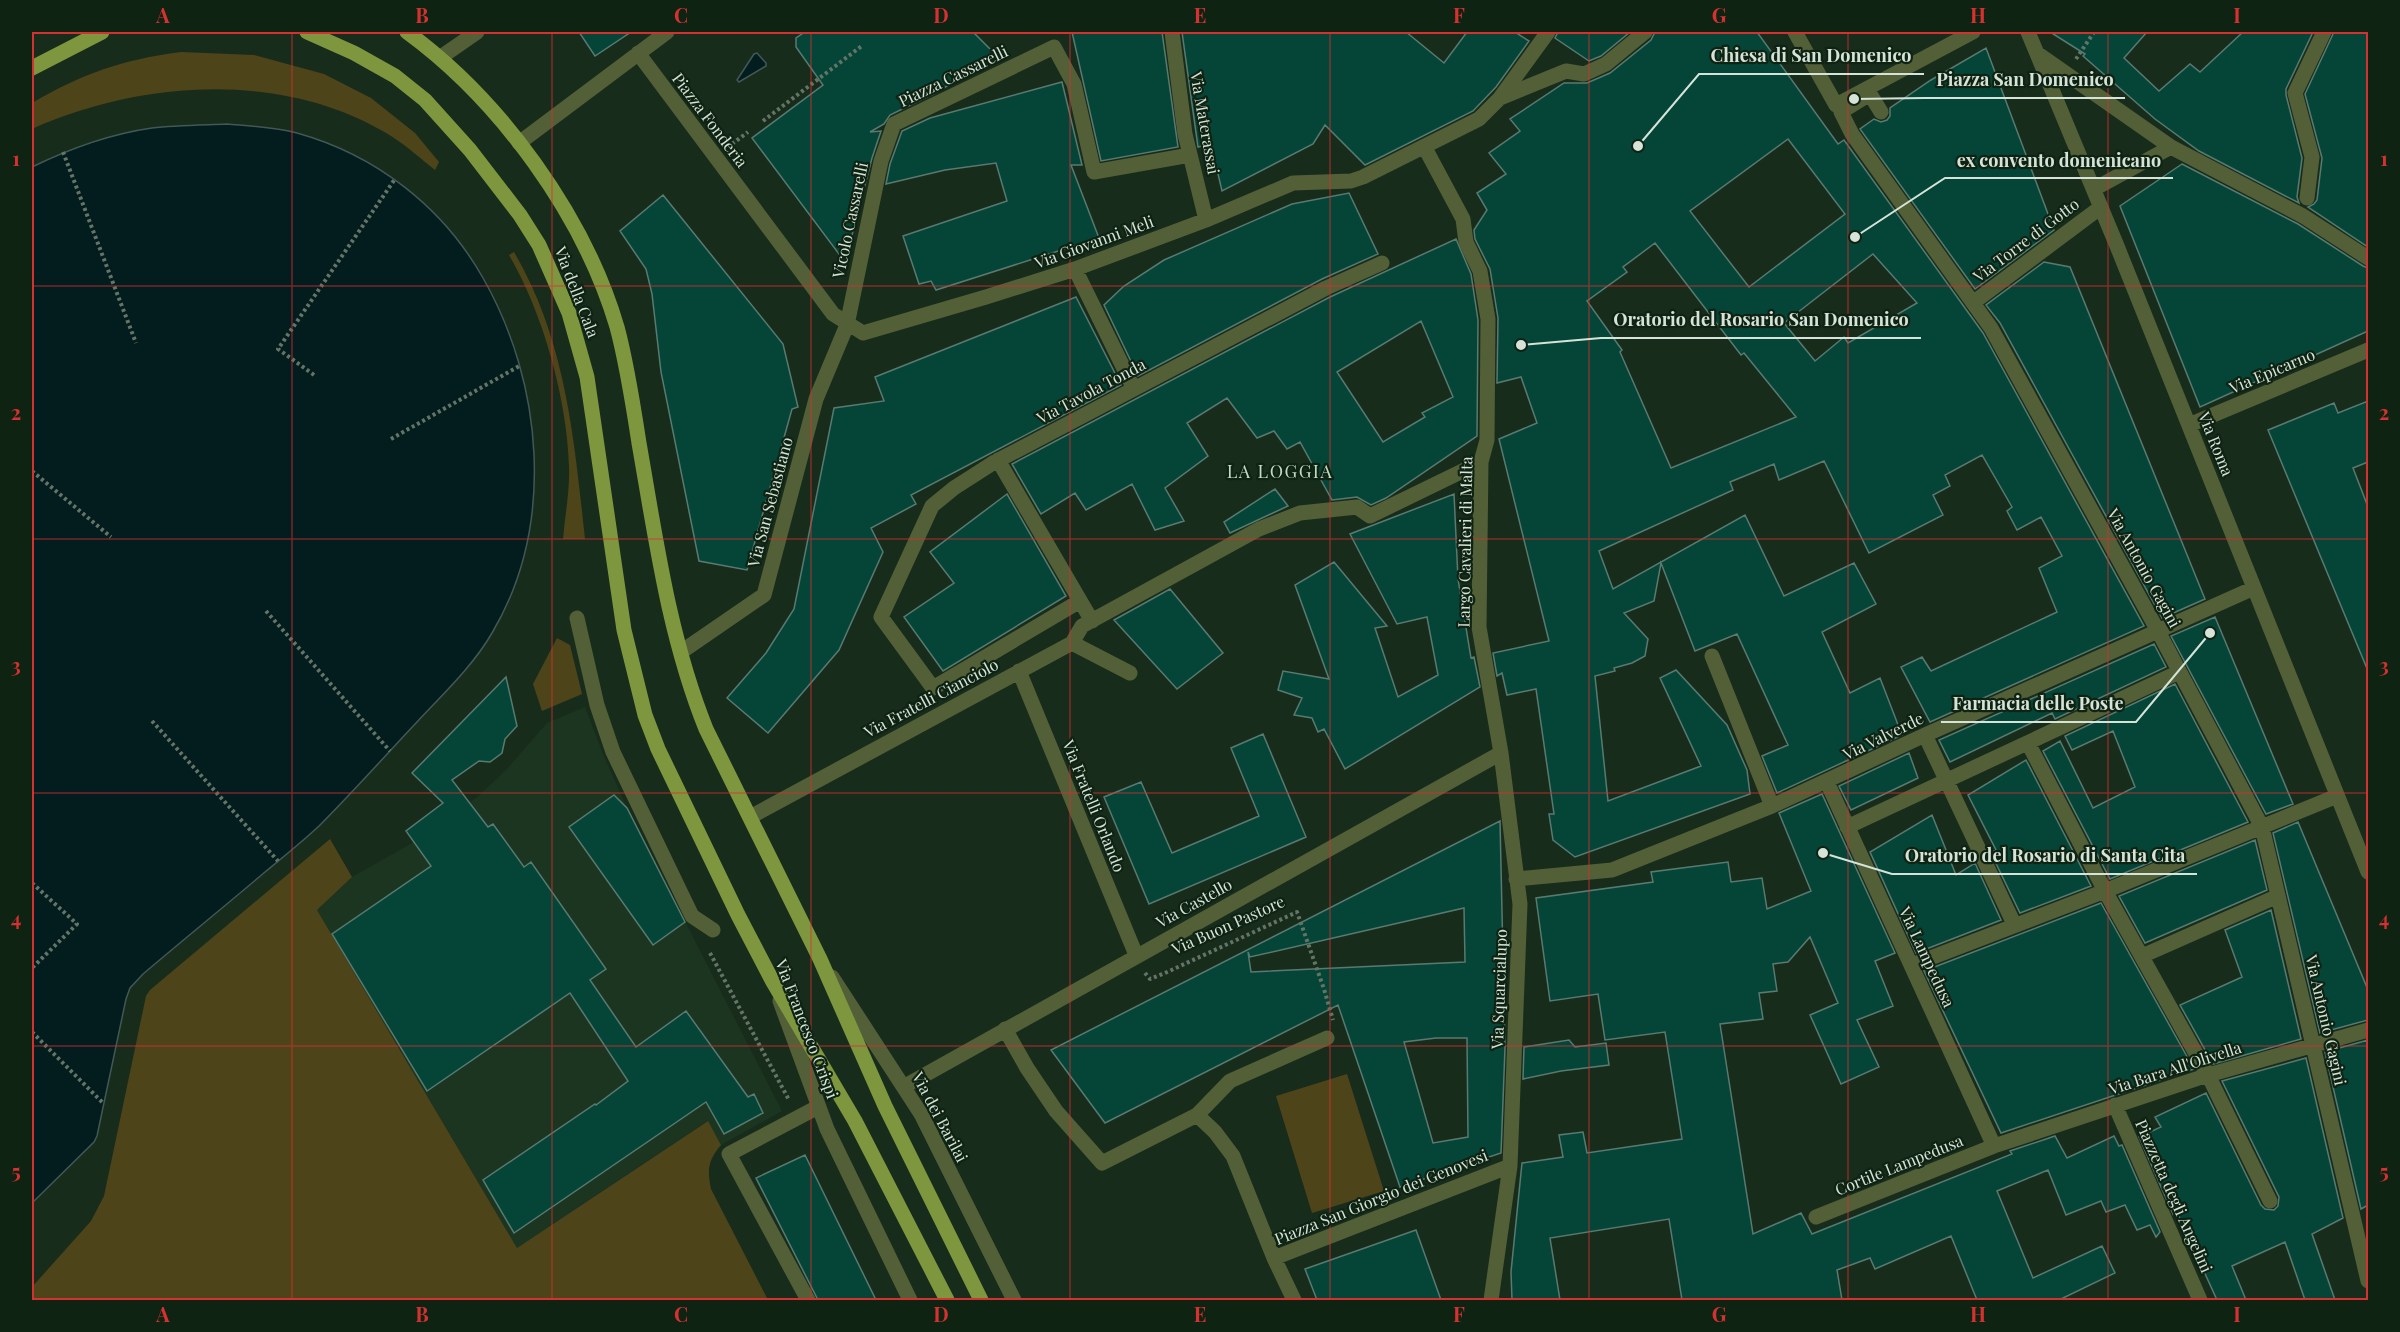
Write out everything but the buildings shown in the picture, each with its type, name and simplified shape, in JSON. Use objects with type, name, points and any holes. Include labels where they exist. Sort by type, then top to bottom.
[{"type":"main road","points":[[32,68],[91,35],[102,32]]},
{"type":"main road","name":"Via della Cala","points":[[307,32],[354,53],[394,76],[425,100],[470,150],[520,215],[539,245],[569,313],[587,378],[624,630],[633,670]]},
{"type":"main road","name":"Via della Cala","points":[[407,32],[441,57],[519,143],[559,198],[599,275],[617,327],[628,375],[666,594],[681,652]]},
{"type":"main road","points":[[681,652],[692,692],[706,729],[820,959],[885,1106],[981,1300]]},
{"type":"main road","name":"Via Francesco Crispi","points":[[633,670],[645,715],[679,795],[773,982]]},
{"type":"main road","points":[[773,982],[855,1120],[947,1300]]},
{"type":"street","points":[[420,32],[428,47]]},
{"type":"street","points":[[441,57],[477,32]]},
{"type":"street","points":[[519,143],[667,32]]},
{"type":"street","name":"Via Materassai","points":[[1172,32],[1185,134],[1206,220]]},
{"type":"street","points":[[1500,98],[1566,70],[1584,74],[1606,64],[1645,32]]},
{"type":"street","name":"Via Antonio Gagini","points":[[1795,32],[1852,134],[1991,328],[2158,631],[2262,827],[2313,1044],[2365,1242],[2368,1281]]},
{"type":"street","points":[[1839,109],[1973,32]]},
{"type":"street","name":"Via Roma","points":[[2028,32],[2094,189],[2368,872]]},
{"type":"street","points":[[2307,198],[2312,158],[2295,93],[2324,32]]},
{"type":"street","points":[[1425,147],[1479,119],[1500,98],[1541,34]]},
{"type":"street","name":"Piazza Cassarelli","points":[[894,124],[1054,47],[1074,84],[1094,172],[1190,155]]},
{"type":"street","name":"Piazza Fonderia","points":[[638,53],[832,314],[847,325]]},
{"type":"street","points":[[2037,54],[2171,147],[2303,216],[2368,258]]},
{"type":"street","points":[[1839,109],[1870,94],[1881,112]]},
{"type":"street","name":"Vicolo Cassarelli","points":[[847,325],[880,161],[894,124]]},
{"type":"street","name":"Via Giovanni Meli","points":[[847,325],[863,333],[986,297],[1075,269],[1206,220],[1293,183],[1351,181],[1425,147]]},
{"type":"street","name":"Largo Cavalieri di Malta","points":[[1425,147],[1463,219],[1466,242],[1480,272],[1488,319],[1487,440],[1481,462],[1479,627],[1487,680]]},
{"type":"street","points":[[2094,189],[2171,147]]},
{"type":"street","name":"Via Torre di Gotto","points":[[1974,302],[2101,207]]},
{"type":"street","name":"Via Tavola Tonda","points":[[1080,601],[933,688],[881,617],[932,506],[954,488],[998,460],[1326,288],[1382,263]]},
{"type":"street","points":[[1075,269],[1134,389]]},
{"type":"street","name":"Via San Sebastiano","points":[[681,652],[764,595],[816,399],[847,325]]},
{"type":"street","name":"Via Epicarno","points":[[2189,425],[2368,350]]},
{"type":"street","points":[[998,460],[1092,621]]},
{"type":"street","points":[[1130,673],[1072,643],[1082,626],[1259,530],[1290,517],[1300,513],[1357,507],[1370,516],[1481,462]]},
{"type":"street","name":"Via Valverde","points":[[1516,879],[1612,870],[1772,807],[1925,735],[2254,588]]},
{"type":"street","points":[[577,618],[597,705],[616,761],[692,916],[713,930]]},
{"type":"street","name":"Via Fratelli Cianciolo","points":[[750,817],[1072,643]]},
{"type":"street","points":[[1712,656],[1772,807]]},
{"type":"street","name":"Via Fratelli Orlando","points":[[1019,671],[1136,955]]},
{"type":"street","points":[[1847,827],[2179,672]]},
{"type":"street","name":"Via Squarcialupo","points":[[1487,680],[1501,753],[1520,904],[1510,1166],[1491,1300]]},
{"type":"street","points":[[1925,735],[2014,924]]},
{"type":"street","points":[[2028,743],[2105,891],[2208,1075],[2270,1200]]},
{"type":"street","name":"Via Castello","points":[[904,1086],[1501,753]]},
{"type":"street","name":"Via Lampedusa","points":[[1827,782],[1994,1146]]},
{"type":"street","points":[[1912,965],[2105,891],[2337,796]]},
{"type":"street","points":[[2142,956],[2278,896]]},
{"type":"street","name":"Via dei Barilai","points":[[820,959],[921,1114],[1014,1300]]},
{"type":"street","name":"Via Francesco Crispi","points":[[773,982],[818,1107],[910,1300]]},
{"type":"street","points":[[1005,1029],[1027,1068],[1056,1111],[1102,1163],[1197,1115],[1230,1081],[1327,1038]]},
{"type":"street","name":"Via Bara All'Olivella","points":[[1994,1146],[2208,1075],[2368,1030]]},
{"type":"street","name":"Piazzetta degli Angelini","points":[[2115,1106],[2200,1300]]},
{"type":"street","points":[[808,1300],[729,1154],[818,1107]]},
{"type":"street","points":[[1197,1115],[1215,1131],[1233,1156],[1274,1258]]},
{"type":"street","name":"Cortile Lampedusa","points":[[1816,1218],[1994,1146]]},
{"type":"street","name":"Piazza San Giorgio dei Genovesi","points":[[1294,1300],[1274,1258],[1510,1166]]},
{"type":"path","points":[[2075,61],[2094,32]]},
{"type":"path","points":[[763,121],[863,45]]},
{"type":"path","points":[[63,152],[136,343]]},
{"type":"path","points":[[314,375],[278,349],[395,179]]},
{"type":"path","points":[[391,440],[521,365]]},
{"type":"path","points":[[32,471],[111,537]]},
{"type":"path","points":[[266,610],[390,751]]},
{"type":"path","points":[[152,721],[278,861]]},
{"type":"path","points":[[32,883],[76,924],[32,968]]},
{"type":"path","name":"Via Buon Pastore","points":[[1136,955],[1147,978],[1150,979],[1297,912],[1333,1016],[1333,1023],[1327,1038]]},
{"type":"path","points":[[710,953],[788,1096]]},
{"type":"path","points":[[32,1032],[104,1104]]},
{"type":"shaded area","points":[[181,52],[254,55],[324,74],[371,98],[415,133],[439,162],[435,170],[391,136],[350,115],[306,100],[260,92],[213,89],[166,92],[120,100],[32,129],[32,103],[51,93],[104,69],[140,59]]},
{"type":"shaded area","points":[[514,252],[532,286],[545,320],[565,391],[577,464],[585,539],[563,539],[569,475],[564,413],[542,330],[509,255]]},
{"type":"shaded area","points":[[557,638],[570,645],[582,694],[542,711],[533,684]]},
{"type":"shaded area","points":[[585,707],[627,808],[782,1111],[721,1145],[707,1121],[517,1248],[317,910],[352,877],[414,842],[476,798],[505,771],[547,723]]},
{"type":"shaded area","points":[[330,839],[352,877],[317,910],[517,1248],[708,1121],[721,1145],[713,1156],[710,1166],[711,1189],[768,1300],[32,1300],[32,1287],[91,1221],[104,1196],[146,996],[150,990]]},
{"type":"shaded area","points":[[1347,1074],[1384,1191],[1312,1213],[1276,1096]]},
{"type":"water","points":[[757,53],[766,66],[739,82],[737,80],[754,54]]},
{"type":"water","points":[[227,124],[297,133],[354,155],[405,187],[448,228],[467,252],[503,319],[519,363],[529,408],[534,454],[533,501],[526,547],[512,591],[492,633],[457,680],[319,826],[143,974],[130,988],[97,1136],[94,1142],[32,1203],[32,167],[60,154],[121,134],[170,126]]},
{"type":"place","name":"Piazza San Domenico","points":[[1854,99]]},
{"type":"place","name":"Chiesa di San Domenico","points":[[1638,146]]},
{"type":"place","name":"ex convento domenicano","points":[[1855,237]]},
{"type":"place","name":"Oratorio del Rosario San Domenico","points":[[1521,345]]},
{"type":"place","name":"Farmacia delle Poste","points":[[2210,633]]},
{"type":"place","name":"Oratorio del Rosario di Santa Cita","points":[[1823,853]]},
{"type":"district","name":"LA LOGGIA","points":[[1280,472]]}]
